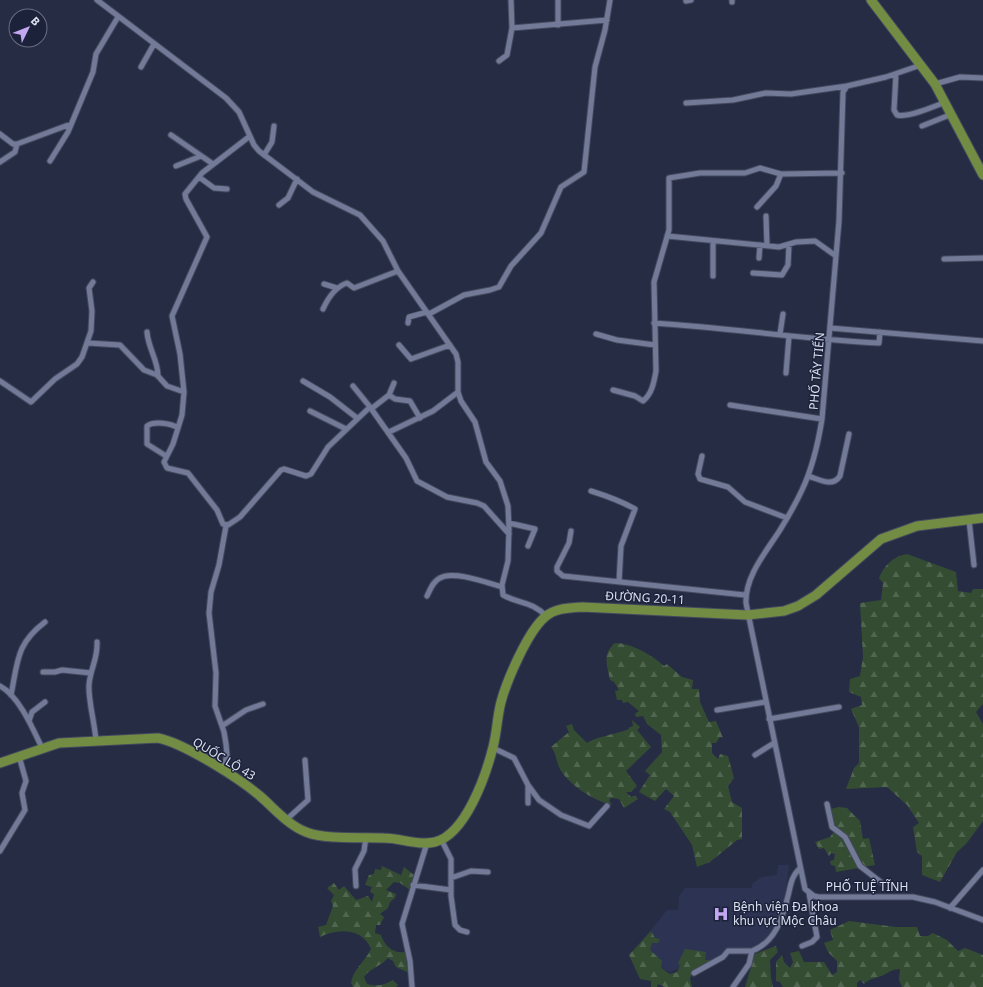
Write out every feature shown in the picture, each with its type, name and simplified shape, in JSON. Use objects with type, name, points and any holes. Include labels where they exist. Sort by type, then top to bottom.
[{"type":"highway","points":[[871,0],[935,84],[946,102],[983,174]]},
{"type":"highway","name":"ĐƯỜNG 20-11","points":[[427,843],[441,839],[460,824],[468,810],[493,748],[500,704],[504,692],[522,651],[532,633],[546,616],[563,608],[582,607],[747,615],[790,610],[808,601],[874,543],[888,536],[916,526],[983,518]]},
{"type":"highway","name":"QUỐC LỘ 43","points":[[0,763],[59,743],[150,737],[165,739],[223,770],[260,796],[298,829],[312,834],[386,838],[427,843]]},
{"type":"street","points":[[97,0],[226,98],[239,112],[256,148],[264,155],[319,196],[360,215],[383,241],[398,271],[450,345],[458,362],[458,392],[461,401],[470,412],[478,428],[486,462],[502,485],[508,506],[509,523],[508,561],[502,587],[503,595],[527,603],[540,610],[546,616]]},
{"type":"street","points":[[499,61],[506,55],[512,28],[511,0]]},
{"type":"street","points":[[558,0],[558,25]]},
{"type":"street","points":[[408,323],[409,317],[428,313],[464,295],[499,287],[508,270],[541,233],[563,185],[584,172],[595,67],[607,20],[610,0]]},
{"type":"street","points":[[50,161],[71,124],[93,72],[96,54],[118,17]]},
{"type":"street","points":[[512,28],[607,20]]},
{"type":"street","points":[[140,67],[154,44]]},
{"type":"street","points":[[686,103],[733,100],[766,93],[791,94],[847,86],[896,74],[921,65]]},
{"type":"street","points":[[896,74],[894,110],[897,114],[902,116],[946,102]]},
{"type":"street","points":[[935,84],[960,77],[983,78]]},
{"type":"street","points":[[830,328],[842,173],[842,96],[847,86]]},
{"type":"street","points":[[922,126],[952,114]]},
{"type":"street","points":[[0,134],[13,144],[17,144],[71,124]]},
{"type":"street","points":[[264,155],[272,142],[274,126]]},
{"type":"street","points":[[171,135],[213,164]]},
{"type":"street","points":[[226,526],[222,522],[217,510],[188,473],[167,468],[164,462],[166,456],[172,448],[182,415],[184,392],[180,354],[172,316],[186,282],[207,239],[205,231],[185,196],[187,190],[199,176],[213,164],[250,136]]},
{"type":"street","points":[[0,162],[15,152],[17,144]]},
{"type":"street","points":[[176,166],[201,156]]},
{"type":"street","points":[[613,390],[635,396],[644,401],[648,396],[654,382],[656,371],[654,282],[667,236],[669,178],[700,173],[746,173],[760,168],[781,174],[842,173]]},
{"type":"street","points":[[757,207],[776,186],[781,174]]},
{"type":"street","points":[[199,176],[214,188],[227,189]]},
{"type":"street","points":[[279,205],[288,198],[296,180]]},
{"type":"street","points":[[766,216],[767,246]]},
{"type":"street","points":[[667,236],[779,248],[796,242],[815,241],[836,256]]},
{"type":"street","points":[[713,241],[713,276]]},
{"type":"street","points":[[759,258],[760,245]]},
{"type":"street","points":[[753,272],[782,275],[788,265],[789,245]]},
{"type":"street","points":[[944,259],[983,258]]},
{"type":"street","points":[[324,309],[337,288],[345,283],[354,288],[398,271]]},
{"type":"street","points":[[0,381],[33,402],[55,379],[77,364],[88,343],[92,317],[89,288],[93,282]]},
{"type":"street","points":[[324,284],[337,288]]},
{"type":"street","points":[[780,334],[783,314]]},
{"type":"street","points":[[654,323],[722,328],[829,340],[879,343],[880,332]]},
{"type":"street","name":"PHỐ TÂY TIẾN","points":[[747,615],[745,595],[749,581],[787,518],[808,476],[816,456],[822,419],[830,328],[983,341]]},
{"type":"street","points":[[147,332],[149,346],[158,364],[158,376]]},
{"type":"street","points":[[596,334],[628,342],[655,346]]},
{"type":"street","points":[[786,373],[789,336]]},
{"type":"street","points":[[88,343],[120,346],[144,370],[158,376],[167,386],[184,392]]},
{"type":"street","points":[[399,345],[411,359],[450,345]]},
{"type":"street","points":[[303,381],[330,396],[357,418]]},
{"type":"street","points":[[226,526],[232,524],[240,517],[281,470],[284,469],[306,476],[311,474],[324,451],[357,418],[389,395],[394,383]]},
{"type":"street","points":[[353,386],[389,432],[406,458],[417,481],[447,497],[477,503],[484,506],[509,534]]},
{"type":"street","points":[[389,432],[420,418],[458,392]]},
{"type":"street","points":[[389,395],[394,399],[410,401],[420,418]]},
{"type":"street","points":[[730,405],[822,419]]},
{"type":"street","points":[[310,411],[346,429]]},
{"type":"street","points":[[166,456],[147,444],[147,426],[150,424],[166,424],[178,428]]},
{"type":"street","points":[[808,476],[831,483],[837,480],[840,476],[849,434]]},
{"type":"street","points":[[702,456],[698,474],[700,479],[728,487],[745,502],[787,518]]},
{"type":"street","points":[[591,491],[615,498],[623,504],[635,509],[621,546],[619,582]]},
{"type":"street","points":[[970,520],[974,565]]},
{"type":"street","points":[[509,523],[535,529],[528,546]]},
{"type":"street","points":[[223,770],[226,750],[222,726],[215,706],[216,673],[209,613],[211,592],[219,565],[226,526]]},
{"type":"street","points":[[571,531],[569,543],[560,558],[557,567],[557,571],[560,574],[619,582],[745,595]]},
{"type":"street","points":[[427,596],[438,579],[446,576],[470,578],[502,587]]},
{"type":"street","points":[[747,615],[774,743],[755,755]]},
{"type":"street","points":[[11,695],[19,652],[27,637],[45,622]]},
{"type":"street","points":[[96,741],[92,706],[88,694],[91,673],[97,658],[97,642]]},
{"type":"street","points":[[43,672],[55,672],[62,670],[91,673]]},
{"type":"street","points":[[0,686],[11,695],[29,721],[42,748]]},
{"type":"street","points":[[29,721],[32,712],[45,702]]},
{"type":"street","points":[[717,710],[765,702]]},
{"type":"street","points":[[222,726],[246,710],[263,704]]},
{"type":"street","points":[[768,719],[839,707]]},
{"type":"street","name":"PHỐ TUỆ TĨNH","points":[[774,743],[803,885],[809,893],[818,897],[913,897],[927,900],[983,920]]},
{"type":"street","points":[[493,748],[514,758],[528,785],[539,800],[559,814],[589,826],[607,806]]},
{"type":"street","points":[[0,851],[24,810],[22,793],[26,781],[19,756]]},
{"type":"street","points":[[286,820],[308,800],[305,760]]},
{"type":"street","points":[[528,785],[528,803]]},
{"type":"street","points":[[827,804],[832,827],[845,837],[860,866],[882,883]]},
{"type":"street","points":[[356,886],[355,869],[364,851],[366,837]]},
{"type":"street","points":[[441,839],[450,856],[451,890],[455,925],[460,930],[467,932]]},
{"type":"street","points":[[412,987],[412,977],[402,924],[427,843]]},
{"type":"street","points":[[694,973],[724,957],[728,951],[752,951],[772,938],[787,900],[792,876],[800,868]]},
{"type":"street","points":[[451,878],[474,870],[488,872]]},
{"type":"street","points":[[950,908],[983,870]]},
{"type":"street","points":[[414,886],[451,890]]},
{"type":"street","points":[[802,946],[812,942],[817,937],[809,893]]},
{"type":"street","points":[[733,987],[749,964],[752,951]]},
{"type":"shaded area","name":"Bệnh viện Đa khoa khu vực Mộc Châu","points":[[778,865],[789,865],[785,898],[773,932],[759,946],[746,949],[727,948],[714,960],[690,963],[671,972],[644,964],[638,946],[667,910],[678,910],[679,896],[685,888],[751,888],[753,883],[762,877],[777,875]]},
{"type":"green space","points":[[907,554],[956,572],[958,591],[971,593],[973,589],[983,589],[983,704],[976,712],[983,724],[983,821],[966,844],[957,852],[940,882],[922,875],[922,856],[917,852],[913,827],[919,823],[907,805],[887,787],[846,789],[854,768],[859,763],[859,727],[851,709],[862,705],[861,697],[849,692],[850,679],[860,676],[863,657],[860,603],[881,600],[883,583],[879,578],[881,574],[889,563],[897,557]]},
{"type":"green space","points":[[615,643],[628,645],[641,650],[664,666],[667,664],[682,677],[693,680],[692,689],[699,689],[700,702],[709,722],[716,721],[723,738],[720,737],[716,743],[712,743],[712,753],[718,759],[720,754],[728,756],[734,778],[728,786],[732,802],[742,808],[742,839],[737,840],[710,862],[697,867],[692,845],[670,812],[664,809],[674,796],[666,789],[655,801],[639,792],[650,775],[645,771],[662,752],[661,735],[647,724],[643,716],[636,717],[635,714],[639,711],[628,702],[623,703],[622,700],[617,700],[615,691],[619,690],[614,682],[610,680],[606,660],[608,651]]},
{"type":"green space","points":[[632,720],[640,727],[637,730],[651,747],[626,771],[637,786],[631,792],[626,792],[631,797],[636,796],[638,799],[624,808],[619,799],[611,798],[609,800],[612,805],[605,803],[589,796],[568,780],[559,767],[554,751],[551,747],[569,732],[566,726],[572,724],[574,730],[587,743],[595,739],[629,729],[628,728],[633,726]]},
{"type":"green space","points":[[839,807],[847,808],[860,821],[863,839],[869,838],[875,865],[836,872],[835,866],[831,865],[830,861],[834,860],[835,854],[831,853],[829,856],[824,848],[819,849],[815,842],[830,837],[835,830],[831,809]]},
{"type":"green space","points":[[382,866],[401,875],[404,867],[414,875],[410,890],[400,883],[394,882],[386,890],[396,894],[395,898],[390,902],[388,908],[380,914],[384,917],[380,925],[376,925],[375,933],[381,935],[384,942],[396,952],[404,952],[408,958],[406,963],[409,968],[407,972],[396,967],[393,961],[388,958],[364,977],[367,984],[374,985],[384,984],[393,980],[398,985],[396,987],[353,987],[351,983],[352,978],[371,949],[362,937],[349,932],[335,932],[320,937],[318,927],[326,925],[333,906],[331,901],[334,895],[327,888],[334,883],[339,890],[344,886],[356,900],[368,896],[372,902],[374,894],[370,892],[372,887],[365,885],[369,875],[374,874],[375,869],[381,870]]},
{"type":"green space","points":[[849,921],[896,927],[917,927],[920,936],[928,936],[933,933],[947,940],[958,951],[965,948],[983,955],[983,987],[902,987],[899,980],[900,969],[891,971],[864,984],[860,980],[857,983],[857,987],[783,987],[780,982],[776,981],[776,962],[782,955],[784,962],[790,968],[793,962],[790,953],[799,951],[804,962],[824,962],[832,975],[837,972],[837,961],[828,952],[824,943],[833,940],[830,930]]},
{"type":"green space","points":[[651,931],[655,938],[660,939],[658,943],[652,943],[650,950],[662,961],[661,968],[670,974],[677,972],[680,966],[678,963],[685,949],[706,952],[705,960],[714,960],[692,972],[690,979],[692,987],[665,987],[658,984],[657,987],[651,987],[651,981],[640,979],[629,955]]},
{"type":"green space","points":[[776,946],[778,952],[770,960],[773,987],[745,987],[755,954]]},
{"type":"place","name":"Bệnh viện Đa khoa khu vực Mộc Châu","points":[[721,914]]}]
